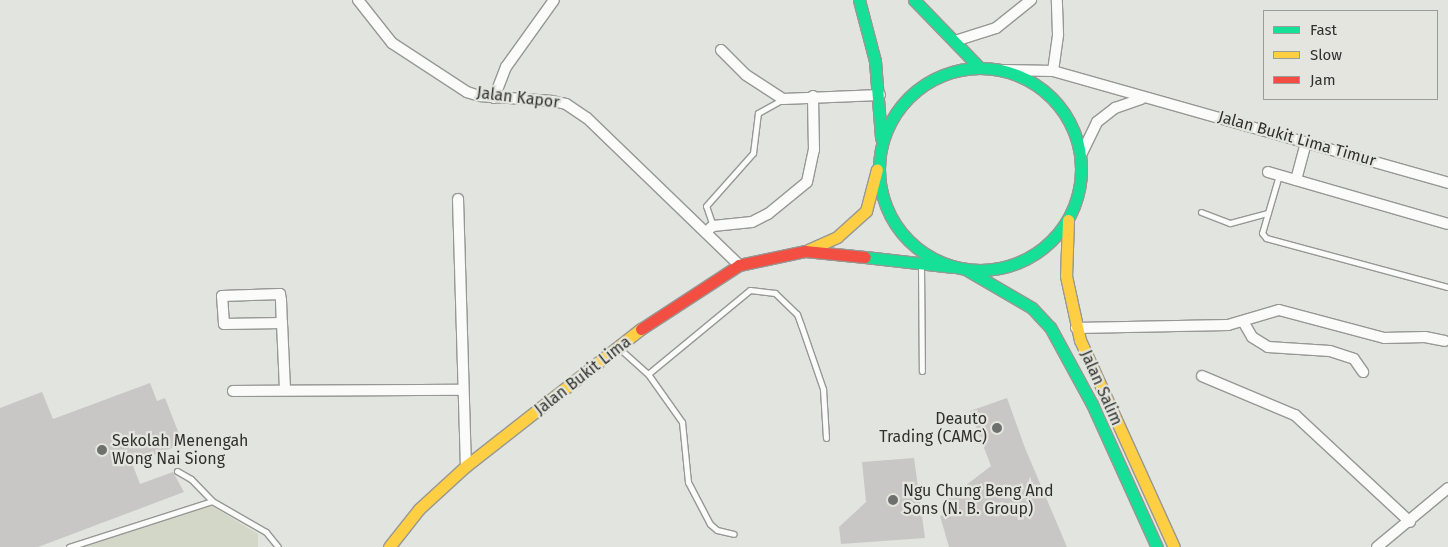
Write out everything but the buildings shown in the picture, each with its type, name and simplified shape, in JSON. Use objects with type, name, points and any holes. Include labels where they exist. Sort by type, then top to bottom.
[{"type":"main road","points":[[805,251],[853,225],[866,211],[877,169],[881,142],[880,94],[859,0]]},
{"type":"main road","points":[[914,0],[956,41],[978,67]]},
{"type":"main road","points":[[805,251],[920,266],[996,269],[1025,260],[1050,242],[1069,218],[1082,177],[1081,155],[1063,110],[1047,92],[1004,70],[978,67],[946,72],[917,88],[894,113],[881,142]]},
{"type":"main road","points":[[877,169],[881,195],[891,220],[907,240],[928,257],[953,267]]},
{"type":"main road","name":"Jalan Salim","points":[[1069,218],[1066,276],[1076,328],[1092,372],[1174,547]]},
{"type":"main road","name":"Jalan Bukit Lima","points":[[390,547],[420,508],[466,466],[620,349],[658,316],[739,265],[805,251]]},
{"type":"main road","name":"Jalan Salim","points":[[966,269],[1032,308],[1050,327],[1092,404],[1157,547]]},
{"type":"street","name":"Jalan Kapor","points":[[358,0],[392,43],[467,92],[494,98],[566,104],[587,118],[710,229],[739,265]]},
{"type":"street","points":[[494,98],[506,67],[554,0]]},
{"type":"street","points":[[956,41],[996,28],[1031,0]]},
{"type":"street","points":[[1053,70],[1058,34],[1056,0]]},
{"type":"street","points":[[720,50],[746,75],[783,99],[880,94]]},
{"type":"street","name":"Jalan Bukit Lima Timur","points":[[1004,70],[1053,70],[1144,99],[1306,142],[1448,183]]},
{"type":"street","points":[[710,229],[752,222],[783,205],[807,182],[814,150],[813,96]]},
{"type":"street","points":[[1081,155],[1097,122],[1129,101],[1144,99]]},
{"type":"street","points":[[1296,180],[1306,142]]},
{"type":"street","points":[[1268,172],[1448,224]]},
{"type":"street","points":[[458,199],[461,390],[466,466]]},
{"type":"street","points":[[282,323],[224,324],[222,296],[275,292],[280,294],[282,323],[285,390]]},
{"type":"street","points":[[1076,328],[1244,322],[1279,310],[1384,338],[1424,337],[1446,341]]},
{"type":"street","points":[[1244,322],[1252,337],[1268,347],[1338,353],[1354,359],[1363,372]]},
{"type":"street","points":[[1202,376],[1295,415],[1410,522]]},
{"type":"street","points":[[233,391],[461,390]]},
{"type":"street","points":[[1376,547],[1410,522],[1448,488]]},
{"type":"lane","points":[[710,229],[706,206],[753,153],[758,113],[783,99]]},
{"type":"lane","points":[[1279,175],[1262,233],[1269,240],[1448,287]]},
{"type":"lane","points":[[1201,212],[1230,223],[1268,213]]},
{"type":"lane","points":[[920,266],[922,371]]},
{"type":"lane","points":[[648,374],[750,290],[775,293],[797,314],[801,325],[823,389],[826,438]]},
{"type":"lane","points":[[620,349],[648,374],[682,422],[688,482],[710,524],[717,530],[734,534]]},
{"type":"lane","points":[[177,471],[191,479],[212,500],[266,532],[278,547]]},
{"type":"lane","points":[[69,547],[212,500]]},
{"type":"green space","points":[[210,505],[258,534],[258,547],[80,547]]},
{"type":"traffic: fast","points":[[859,0],[875,61],[881,138]]},
{"type":"traffic: fast","points":[[914,0],[979,67]]},
{"type":"traffic: fast","points":[[970,68],[990,68],[1019,75],[1052,97],[1074,130],[1081,159],[1081,169],[1081,179],[1074,208],[1052,241],[1019,263],[990,270],[970,270],[941,263],[908,241],[886,208],[879,179],[879,159],[886,130],[908,97],[941,75],[970,68]]},
{"type":"traffic: fast","points":[[865,257],[953,267]]},
{"type":"traffic: fast","points":[[967,270],[1032,308],[1050,327],[1092,404],[1157,547]]},
{"type":"traffic: slow","points":[[808,250],[837,237],[866,211],[877,169]]},
{"type":"traffic: slow","points":[[1068,220],[1066,276],[1080,340],[1174,547]]},
{"type":"traffic: slow","points":[[389,547],[419,509],[466,466],[641,329]]},
{"type":"traffic: jam","points":[[641,329],[739,265],[805,251],[865,257]]},
{"type":"place","name":"Deauto Trading (CAMC)","points":[[997,428]]},
{"type":"place","name":"Sekolah Menengah Wong Nai Siong","points":[[102,450]]},
{"type":"place","name":"Ngu Chung Beng And Sons (N. B. Group)","points":[[893,500]]}]
